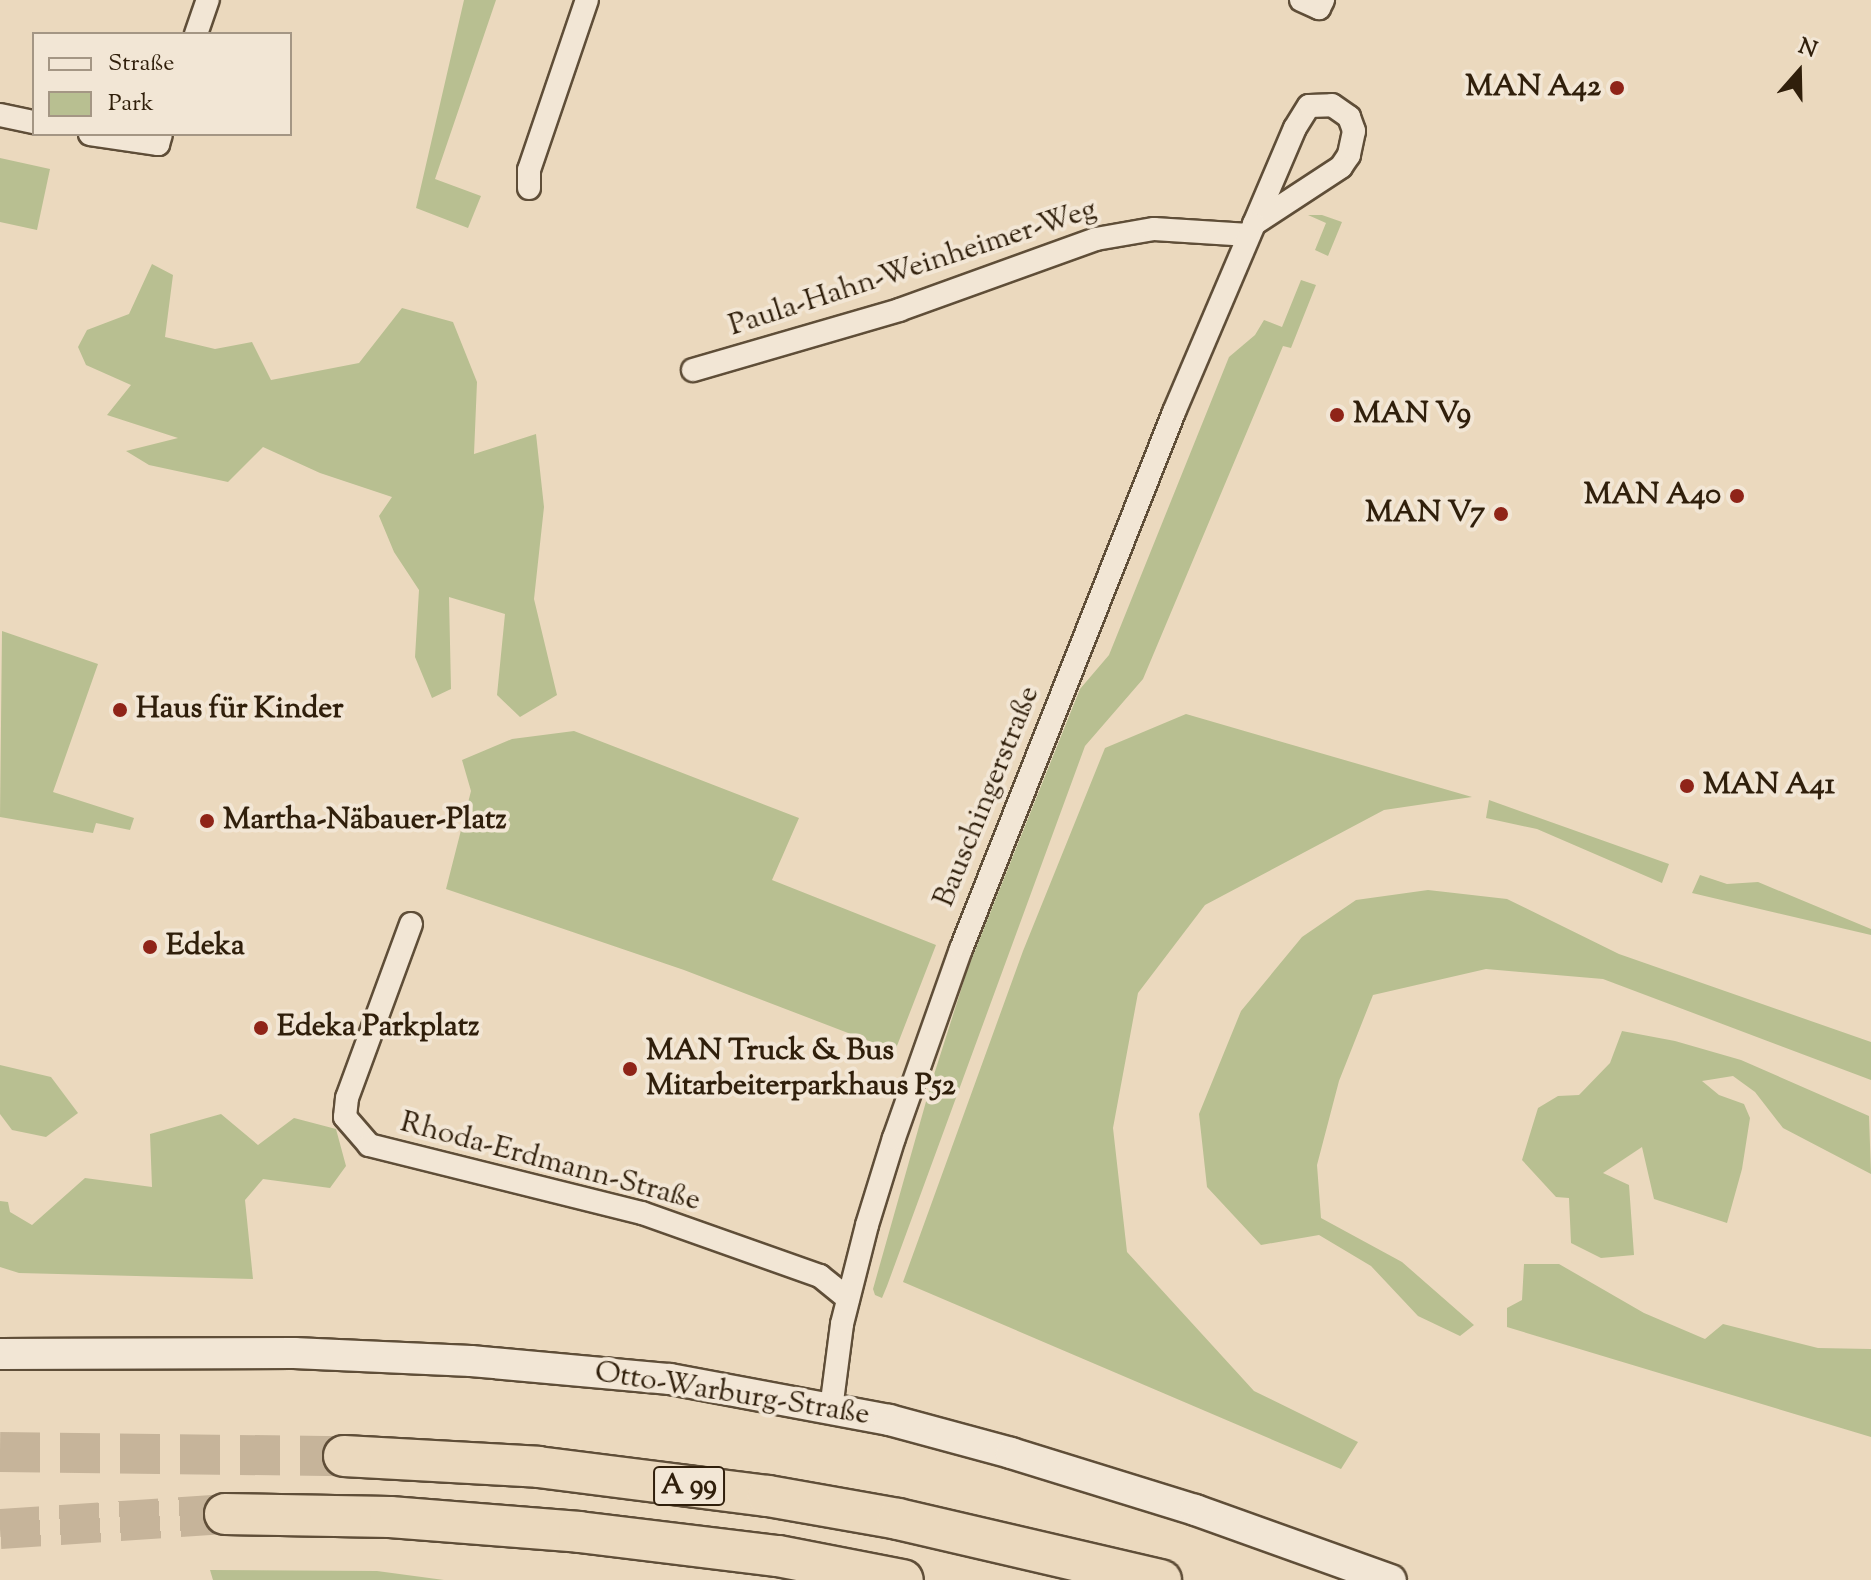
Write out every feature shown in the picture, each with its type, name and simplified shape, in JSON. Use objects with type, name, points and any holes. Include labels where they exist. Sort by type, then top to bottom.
[{"type":"highway","name":"A 99","points":[[344,1456],[538,1467],[768,1496],[927,1525],[1161,1580]]},
{"type":"highway","name":"A 99","points":[[225,1514],[390,1517],[579,1532],[778,1556],[903,1580]]},
{"type":"main road","name":"Otto-Warburg-Straße","points":[[0,1354],[294,1353],[471,1361],[670,1379],[831,1409],[1011,1453],[1195,1510],[1391,1580]]},
{"type":"street","points":[[197,32],[208,0]]},
{"type":"street","points":[[529,188],[529,170],[587,0]]},
{"type":"street","name":"Bauschingerstraße","points":[[831,1409],[848,1299],[894,1138],[961,949],[1174,412],[1251,230],[1295,128],[1309,106],[1332,105],[1349,117],[1354,131],[1349,155],[1341,167],[1251,230]]},
{"type":"street","points":[[0,115],[32,122]]},
{"type":"street","points":[[104,136],[158,144],[160,136]]},
{"type":"street","name":"Paula-Hahn-Weinheimer-Weg","points":[[693,370],[899,310],[1096,239],[1154,229],[1251,230]]},
{"type":"street","name":"Rhoda-Erdmann-Straße","points":[[411,924],[347,1098],[345,1117],[369,1145],[642,1213],[820,1276],[848,1299]]},
{"type":"green space","points":[[464,0],[496,0],[435,179],[481,196],[468,228],[416,208]]},
{"type":"green space","points":[[0,158],[50,169],[37,230],[0,222]]},
{"type":"green space","points":[[1308,215],[1322,215],[1342,222],[1328,256],[1315,250],[1326,223]]},
{"type":"green space","points":[[152,264],[173,275],[165,337],[215,349],[252,342],[271,380],[359,363],[402,308],[453,322],[477,382],[474,454],[536,434],[544,507],[534,599],[557,695],[520,717],[497,695],[505,614],[449,597],[451,689],[432,698],[415,657],[419,590],[394,552],[379,516],[392,497],[320,473],[263,447],[228,482],[149,465],[126,451],[178,438],[107,415],[131,385],[86,365],[78,347],[87,330],[129,314]]},
{"type":"green space","points":[[1301,280],[1316,285],[1291,348],[1283,346],[1143,679],[1085,746],[882,1298],[875,1295],[873,1289],[931,1084],[968,968],[1080,689],[1109,655],[1229,357],[1255,335],[1264,320],[1282,327]]},
{"type":"green space","points":[[2,631],[98,664],[53,792],[134,818],[130,830],[96,823],[93,833],[0,817]]},
{"type":"green space","points":[[1186,714],[1472,797],[1384,810],[1205,905],[1138,993],[1113,1128],[1127,1252],[1254,1391],[1358,1442],[1341,1469],[903,1282],[1023,951],[1105,748]]},
{"type":"green space","points":[[574,731],[799,818],[772,880],[936,945],[895,1051],[684,970],[446,889],[471,791],[462,760],[512,739]]},
{"type":"green space","points":[[1489,800],[1669,864],[1662,883],[1537,829],[1486,818]]},
{"type":"green space","points":[[1700,875],[1727,884],[1758,882],[1871,929],[1871,935],[1692,893]]},
{"type":"green space","points":[[1428,890],[1507,899],[1619,954],[1871,1042],[1871,1080],[1603,979],[1486,969],[1373,995],[1339,1081],[1317,1165],[1321,1218],[1402,1262],[1474,1325],[1460,1336],[1418,1316],[1371,1266],[1319,1235],[1261,1245],[1207,1187],[1199,1114],[1241,1011],[1302,937],[1356,900]]},
{"type":"green space","points":[[1622,1031],[1675,1041],[1741,1060],[1869,1116],[1871,1174],[1783,1128],[1755,1092],[1733,1076],[1702,1081],[1719,1095],[1744,1104],[1750,1118],[1742,1169],[1727,1223],[1654,1199],[1642,1147],[1603,1173],[1629,1185],[1634,1255],[1601,1258],[1571,1243],[1569,1198],[1556,1197],[1522,1160],[1538,1108],[1558,1096],[1579,1095],[1610,1063]]},
{"type":"green space","points":[[0,1065],[51,1077],[78,1113],[46,1137],[12,1130],[0,1114]]},
{"type":"green space","points":[[221,1114],[258,1145],[294,1118],[336,1129],[346,1166],[330,1188],[263,1179],[245,1200],[253,1279],[19,1273],[0,1267],[0,1201],[8,1202],[10,1212],[32,1225],[85,1178],[152,1187],[150,1134]]},
{"type":"green space","points":[[1524,1264],[1559,1264],[1644,1313],[1705,1339],[1723,1324],[1818,1348],[1871,1349],[1871,1437],[1507,1327],[1507,1308],[1522,1300]]},
{"type":"green space","points":[[210,1570],[377,1571],[444,1580],[213,1580]]},
{"type":"tunnel","points":[[0,1452],[344,1456]]},
{"type":"tunnel","points":[[0,1529],[225,1514]]},
{"type":"place","name":"MAN A42","points":[[1617,88]]},
{"type":"place","name":"MAN V9","points":[[1337,415]]},
{"type":"place","name":"MAN A40","points":[[1737,496]]},
{"type":"place","name":"MAN V7","points":[[1501,514]]},
{"type":"place","name":"Haus für Kinder","points":[[120,710]]},
{"type":"place","name":"MAN A41","points":[[1687,786]]},
{"type":"place","name":"Martha-Näbauer-Platz","points":[[207,821]]},
{"type":"place","name":"Edeka","points":[[150,947]]},
{"type":"place","name":"Edeka Parkplatz","points":[[261,1028]]},
{"type":"place","name":"MAN Truck & Bus Mitarbeiterparkhaus P52","points":[[630,1069]]}]
